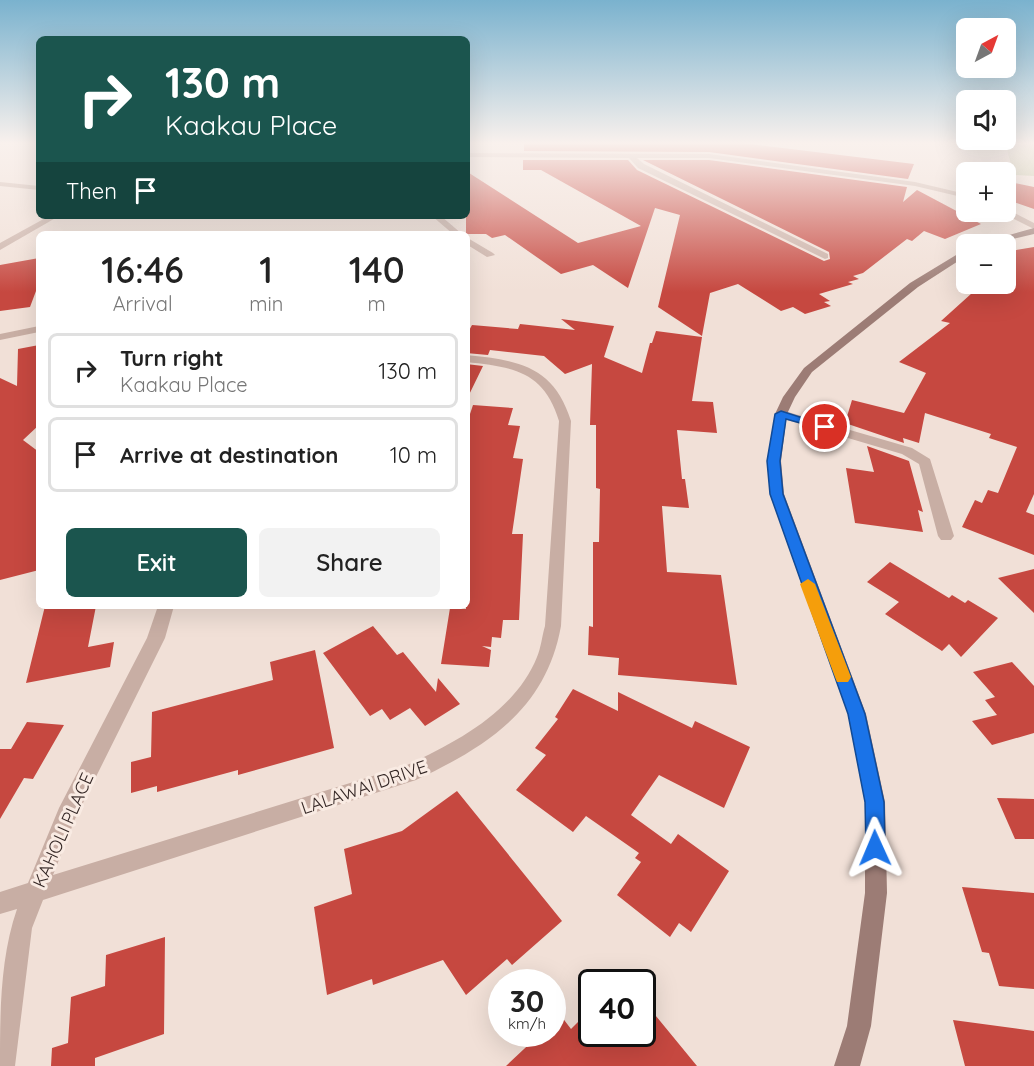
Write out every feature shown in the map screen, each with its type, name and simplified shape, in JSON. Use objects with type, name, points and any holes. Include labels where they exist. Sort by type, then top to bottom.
[{"type":"street","points":[[696,193],[825,256]]},
{"type":"street","points":[[1016,217],[1034,226]]},
{"type":"street","points":[[0,247],[50,219]]},
{"type":"street","points":[[440,219],[454,231]]},
{"type":"street","points":[[1016,237],[1031,234]]},
{"type":"street","points":[[470,242],[490,255]]},
{"type":"street","points":[[847,1066],[859,1026],[876,893],[874,802],[856,714],[777,494],[774,461],[781,414],[796,386],[823,356],[939,266],[956,257]]},
{"type":"street","points":[[0,337],[36,330]]},
{"type":"street","name":"LALAWAI DRIVE","points":[[0,903],[409,774],[453,754],[496,723],[527,692],[545,658],[554,626],[565,421],[561,402],[553,389],[534,373],[503,362],[470,358]]},
{"type":"street","points":[[781,414],[906,451],[925,462],[946,536]]},
{"type":"street","name":"KAHOLI PLACE","points":[[2,1066],[21,928],[66,815],[156,638],[165,609]]},
{"type":"building","points":[[470,193],[500,193],[578,243],[641,226],[582,193],[684,193],[824,261],[830,259],[829,252],[709,193],[905,193],[903,202],[914,193],[922,193],[956,211],[956,222],[981,224],[945,239],[924,231],[912,241],[907,239],[863,273],[853,276],[859,279],[848,282],[853,284],[819,294],[830,301],[824,302],[831,306],[805,314],[793,307],[781,311],[738,284],[710,293],[702,336],[658,307],[680,215],[655,208],[628,288],[593,265],[561,274],[505,235],[492,238],[486,234],[470,234],[470,231],[466,231],[466,219],[470,219]]},
{"type":"building","points":[[1016,193],[1034,193],[1034,209],[1016,203]]},
{"type":"building","points":[[1034,247],[1034,494],[1026,512],[1034,515],[1034,555],[962,527],[975,500],[982,503],[988,490],[998,493],[1017,447],[989,438],[991,434],[925,413],[919,443],[903,438],[904,443],[845,423],[852,400],[904,413],[926,373],[899,362],[950,323],[941,321],[971,294],[1016,294],[1016,250]]},
{"type":"building","points":[[36,259],[36,291],[30,307],[0,311],[0,265]]},
{"type":"building","points":[[561,319],[614,326],[604,357],[642,373],[650,343],[656,331],[702,337],[692,401],[713,402],[717,433],[677,430],[682,479],[685,479],[689,508],[662,506],[667,572],[721,575],[737,685],[618,675],[619,658],[588,655],[589,626],[593,627],[593,542],[599,542],[600,489],[596,488],[596,425],[590,425],[592,364],[565,374],[544,356],[490,350],[488,355],[470,353],[472,325],[518,329],[520,324],[575,330]]},
{"type":"building","points":[[36,346],[36,428],[23,440],[36,450],[36,571],[0,580],[0,378],[17,386],[18,349]]},
{"type":"building","points":[[470,364],[483,366],[470,393]]},
{"type":"building","points":[[473,405],[513,408],[508,425],[520,426],[513,458],[523,459],[512,534],[523,534],[519,620],[503,620],[501,638],[492,637],[491,647],[482,646],[491,650],[489,667],[441,664],[450,609],[470,609],[470,414]]},
{"type":"building","points":[[867,446],[909,461],[923,512],[918,510],[923,532],[855,523],[846,468],[874,472]]},
{"type":"building","points":[[890,562],[949,598],[952,595],[965,603],[968,600],[998,618],[961,657],[949,644],[942,651],[885,614],[899,602],[867,582]]},
{"type":"building","points":[[1034,569],[1034,613],[998,578]]},
{"type":"building","points":[[44,609],[95,609],[88,647],[114,642],[110,667],[26,683]]},
{"type":"building","points":[[373,626],[397,655],[403,652],[436,692],[438,678],[460,704],[425,726],[410,708],[390,720],[382,709],[370,716],[323,653]]},
{"type":"building","points":[[315,650],[334,748],[238,775],[238,770],[157,792],[157,786],[131,793],[131,762],[151,757],[152,712],[273,680],[270,662]]},
{"type":"building","points":[[1012,662],[1034,686],[1034,733],[992,745],[972,721],[997,715],[985,700],[995,697],[973,672]]},
{"type":"building","points":[[573,689],[618,711],[618,692],[692,728],[695,721],[750,747],[724,808],[659,775],[631,815],[671,844],[678,834],[729,871],[691,932],[679,923],[670,937],[617,895],[641,862],[635,858],[639,853],[586,816],[573,832],[516,790],[546,755],[535,748],[558,719],[555,717]]},
{"type":"building","points":[[27,722],[64,725],[33,779],[24,778],[0,819],[0,749],[11,749]]},
{"type":"building","points":[[457,791],[562,921],[512,965],[507,959],[496,969],[488,969],[488,976],[466,995],[443,960],[373,985],[372,979],[327,995],[314,907],[352,894],[344,849],[402,831]]},
{"type":"building","points":[[997,798],[1034,799],[1034,839],[1015,839]]},
{"type":"building","points":[[962,887],[1034,893],[1034,989],[999,986],[989,953],[982,952]]},
{"type":"building","points":[[165,937],[164,1034],[95,1058],[95,1066],[51,1066],[52,1048],[68,1043],[71,997],[105,986],[106,955]]},
{"type":"building","points":[[656,1016],[697,1066],[506,1066],[526,1047],[566,1047],[566,1022],[571,1029],[578,1022],[578,1047],[656,1047]]},
{"type":"building","points":[[953,1020],[1034,1031],[1034,1066],[965,1066]]},
{"type":"slow traffic","points":[[808,584],[843,677]]},
{"type":"route","points":[[825,427],[781,414],[774,461],[777,494],[791,540],[856,714],[874,802],[875,848]]}]
